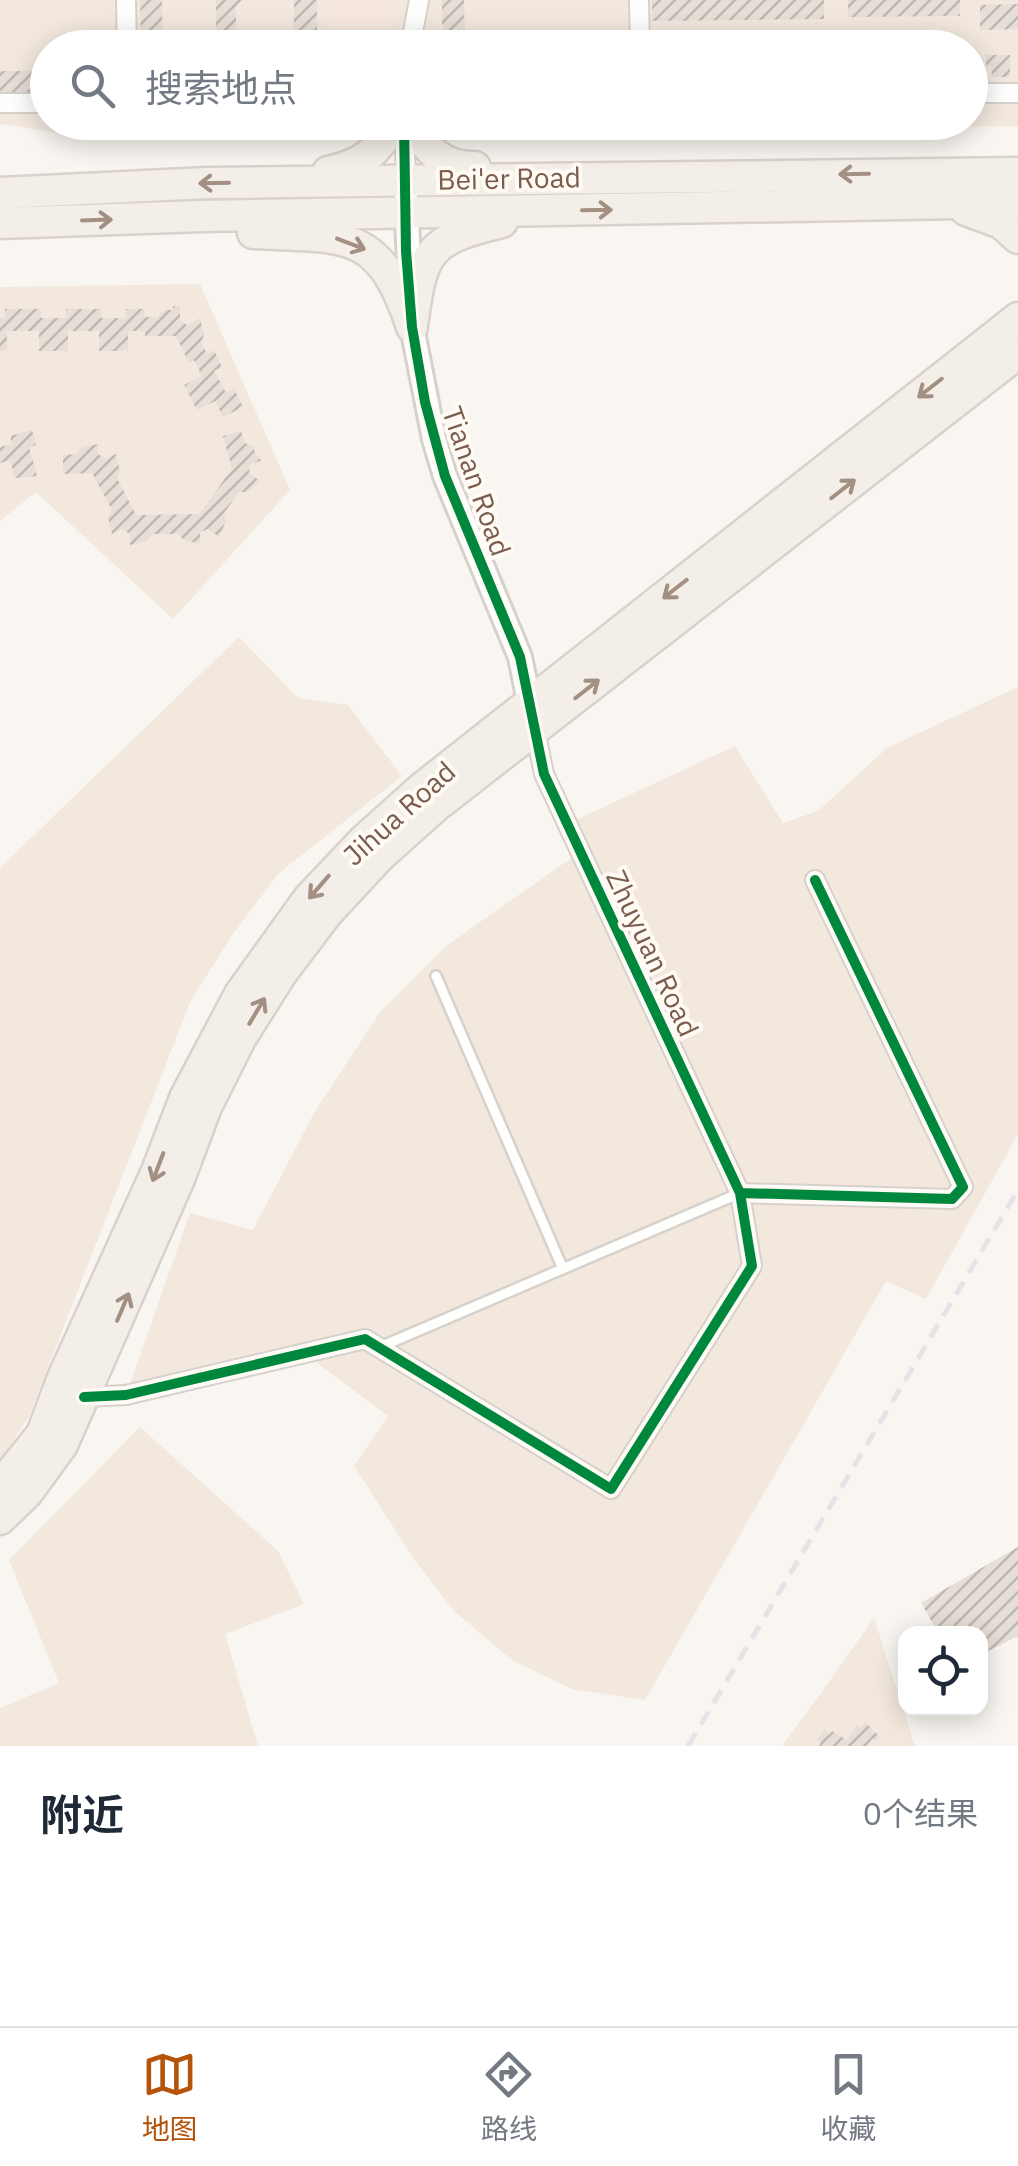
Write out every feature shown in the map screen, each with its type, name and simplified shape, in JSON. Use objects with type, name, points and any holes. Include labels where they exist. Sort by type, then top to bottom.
[{"type":"main road","points":[[261,182],[359,165],[382,140]]},
{"type":"main road","points":[[421,140],[443,162],[463,167],[584,164],[662,176]]},
{"type":"main road","points":[[952,173],[1018,162]]},
{"type":"main road","name":"Bei'er Road","points":[[0,193],[261,182],[1018,173]]},
{"type":"main road","name":"Bei'er Road","points":[[0,223],[1018,202]]},
{"type":"main road","points":[[950,204],[1001,224],[1018,238]]},
{"type":"main road","points":[[412,327],[422,270],[441,241],[555,211]]},
{"type":"main road","points":[[152,218],[206,230],[342,238],[361,245],[390,275],[401,293],[412,327]]},
{"type":"main road","name":"Jihua Road","points":[[0,1519],[27,1492],[62,1445],[222,1072],[281,974],[327,913],[379,857],[532,716],[1015,325]]},
{"type":"main road","name":"Jihua Road","points":[[0,1486],[42,1434],[193,1080],[262,961],[310,898],[363,840],[422,788],[532,716]]},
{"type":"street","points":[[126,0],[126,30]]},
{"type":"street","points":[[413,30],[419,0]]},
{"type":"street","points":[[639,0],[640,30]]},
{"type":"street","points":[[988,94],[1018,93]]},
{"type":"street","points":[[0,103],[30,103]]},
{"type":"street","points":[[405,140],[406,180]]},
{"type":"street","name":"Tianan Road","points":[[406,180],[412,327],[425,402],[445,476],[520,657],[532,716]]},
{"type":"street","name":"Zhuyuan Road","points":[[378,1348],[611,1489],[752,1266],[740,1193],[544,774],[532,716]]},
{"type":"street","points":[[740,1193],[952,1198],[964,1187],[815,880]]},
{"type":"street","points":[[84,1396],[126,1395],[364,1339],[378,1348]]},
{"type":"lane","points":[[436,976],[563,1269]]},
{"type":"lane","points":[[378,1348],[740,1193]]},
{"type":"shaded area","points":[[0,0],[1018,0],[1018,126],[988,126],[988,30],[30,30],[30,129],[0,124]]},
{"type":"shaded area","points":[[327,0],[398,0],[392,30],[327,30]]},
{"type":"shaded area","points":[[200,284],[290,490],[173,619],[36,492],[0,521],[0,287]]},
{"type":"shaded area","points":[[239,637],[298,698],[348,705],[402,776],[279,873],[233,934],[191,1000],[29,1416],[0,1461],[0,868]]},
{"type":"shaded area","points":[[1018,687],[1018,1134],[926,1299],[886,1281],[645,1700],[572,1689],[512,1660],[454,1611],[414,1559],[354,1466],[388,1416],[304,1353],[126,1395],[190,1213],[253,1230],[314,1113],[381,1011],[446,946],[580,852],[567,824],[735,746],[783,823],[818,811],[887,748]]},
{"type":"shaded area","points":[[140,1427],[278,1551],[304,1604],[225,1634],[258,1746],[0,1746],[0,1708],[59,1683],[9,1560]]},
{"type":"shaded area","points":[[874,1618],[898,1693],[898,1716],[905,1716],[915,1746],[782,1746]]},
{"type":"building","points":[[140,0],[162,0],[163,30],[141,30]]},
{"type":"building","points":[[216,0],[242,0],[236,6],[236,30],[216,30]]},
{"type":"building","points":[[294,0],[317,0],[317,30],[294,30]]},
{"type":"building","points":[[442,0],[464,0],[465,30],[442,30]]},
{"type":"building","points":[[652,0],[824,0],[824,19],[652,21]]},
{"type":"building","points":[[848,0],[960,0],[960,16],[848,17]]},
{"type":"building","points":[[1018,4],[1018,29],[980,30],[980,5]]},
{"type":"building","points":[[988,55],[1010,55],[1010,77],[992,77]]},
{"type":"building","points":[[0,71],[30,71],[30,96],[0,97]]},
{"type":"building","points":[[173,306],[180,306],[180,320],[187,325],[200,318],[204,335],[201,342],[207,354],[214,350],[222,367],[214,371],[226,393],[234,389],[243,407],[223,417],[215,401],[197,410],[184,385],[202,376],[194,360],[189,363],[176,336],[145,336],[145,331],[128,331],[128,351],[99,351],[99,331],[68,331],[68,351],[39,351],[39,331],[7,331],[7,351],[0,351],[0,318],[5,318],[5,309],[41,309],[41,318],[66,318],[66,309],[101,309],[101,318],[126,318],[126,309],[145,309],[145,317],[158,317],[164,310],[173,310]]},
{"type":"building","points":[[32,430],[36,445],[29,447],[37,476],[15,478],[10,460],[0,463],[0,447],[12,444],[10,436]]},
{"type":"building","points":[[241,431],[245,443],[259,455],[261,461],[250,464],[249,473],[260,481],[248,492],[239,492],[224,513],[226,521],[219,537],[208,529],[200,532],[200,544],[178,534],[152,534],[147,541],[130,545],[130,534],[122,529],[112,534],[108,518],[112,510],[92,473],[63,474],[63,455],[98,444],[98,454],[106,459],[116,454],[120,471],[117,478],[136,515],[199,514],[232,469],[223,436]]},
{"type":"building","points":[[1018,1547],[1018,1636],[988,1651],[988,1626],[934,1626],[921,1603]]},
{"type":"building","points":[[865,1722],[879,1736],[867,1746],[819,1746],[821,1742],[817,1740],[824,1730],[847,1740],[857,1725],[861,1728]]},
{"type":"railway","points":[[688,1746],[1018,1190]]},
{"type":"cycle path","points":[[84,1397],[126,1395],[365,1339],[611,1489],[752,1266],[740,1193],[544,774],[520,657],[445,476],[425,402],[412,327],[404,140]]},
{"type":"cycle path","points":[[740,1193],[952,1199],[963,1187],[815,880]]}]
